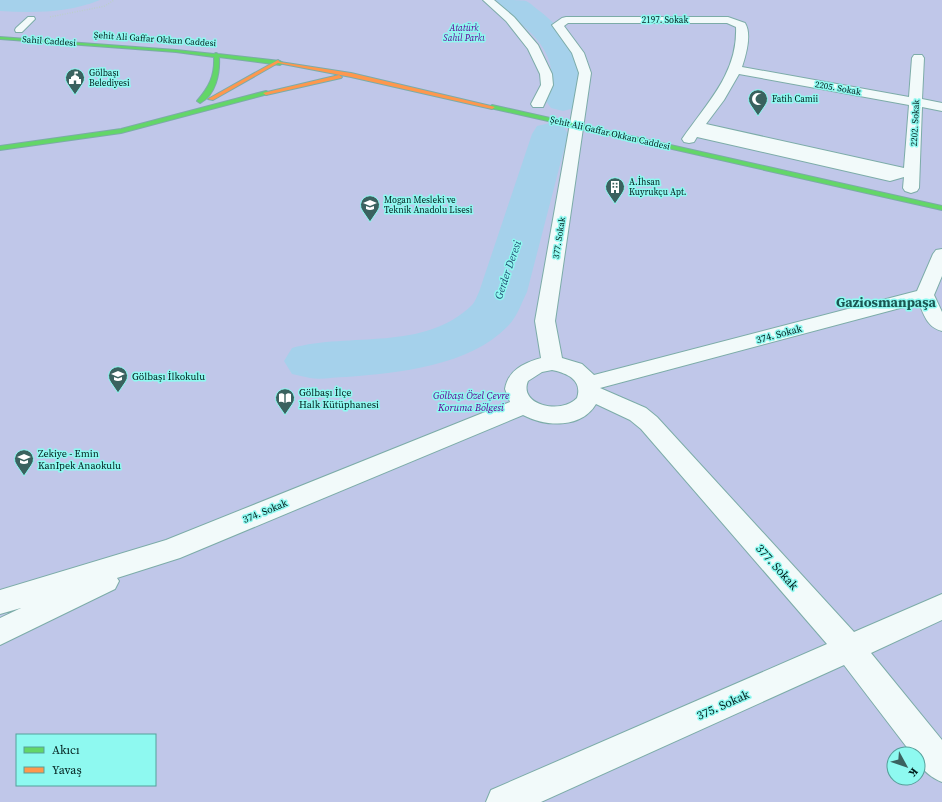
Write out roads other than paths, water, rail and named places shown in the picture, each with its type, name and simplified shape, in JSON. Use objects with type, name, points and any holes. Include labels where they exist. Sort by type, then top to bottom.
[{"type":"street","points":[[488,0],[521,30],[534,48],[540,60],[546,74],[547,85],[538,104]]},
{"type":"street","name":"2197. Sokak","points":[[579,116],[585,73],[580,54],[558,25],[566,20],[717,20],[737,22],[742,25],[744,37],[738,64],[734,69],[732,76],[686,138]]},
{"type":"street","points":[[0,29],[34,31]]},
{"type":"street","name":"Sahil Caddesi","points":[[0,38],[216,54]]},
{"type":"street","points":[[184,115],[214,86],[218,68],[216,54]]},
{"type":"street","name":"Şehit Ali Gaffar Okkan Caddesi","points":[[216,54],[277,62],[307,63],[351,75],[579,116],[942,208]]},
{"type":"street","name":"2202. Sokak","points":[[907,184],[918,58]]},
{"type":"street","points":[[285,74],[307,63],[324,59]]},
{"type":"street","points":[[184,115],[277,62]]},
{"type":"street","name":"2205. Sokak","points":[[734,69],[942,107]]},
{"type":"street","points":[[0,148],[121,131],[265,93],[351,75]]},
{"type":"street","points":[[184,115],[248,88]]},
{"type":"street","name":"377. Sokak","points":[[552,363],[545,321],[579,116]]},
{"type":"street","points":[[907,184],[704,128],[701,134],[890,176],[907,184]]},
{"type":"street","points":[[686,138],[907,184]]},
{"type":"street","points":[[942,254],[925,295],[936,320],[942,325]]},
{"type":"street","name":"374. Sokak","points":[[590,389],[925,295]]},
{"type":"street","points":[[552,363],[566,366],[578,371],[585,377],[590,389],[588,401],[581,408],[572,413],[560,416],[547,415],[535,411],[525,405],[518,397],[516,389],[517,380],[522,373],[531,368],[552,363]]},
{"type":"street","name":"377. Sokak","points":[[590,389],[638,414],[649,423],[849,648],[942,766]]},
{"type":"street","name":"374. Sokak","points":[[0,602],[172,550],[525,405]]},
{"type":"street","points":[[0,632],[172,550]]},
{"type":"street","name":"375. Sokak","points":[[503,802],[942,607]]},
{"type":"lane","points":[[19,30],[31,19]]},
{"type":"waterway","name":"Gerder Deresi","points":[[509,0],[546,31],[556,42],[563,54],[567,68],[567,83],[563,101]]},
{"type":"waterway","name":"Gerder Deresi","points":[[311,361],[381,356],[429,348],[452,341],[472,330],[490,316],[496,308],[503,292],[550,134]]},
{"type":"place","name":"Gölbaşı Belediyesi","points":[[75,95]]},
{"type":"place","name":"Fatih Camii","points":[[758,116]]},
{"type":"place","name":"A.İhsan Kuyrukçu Apt.","points":[[615,204]]},
{"type":"place","name":"Mogan Mesleki ve Teknik Anadolu Lisesi","points":[[370,222]]},
{"type":"place","name":"Gölbaşı İlkokulu","points":[[118,393]]},
{"type":"place","name":"Gölbaşı İlçe Halk Kütüphanesi","points":[[285,415]]},
{"type":"place","name":"Zekiye - Emin KanIpek Anaokulu","points":[[24,476]]},
{"type":"district","name":"Gaziosmanpaşa","points":[[886,302]]},
{"type":"park label","name":"Atatürk Sahil Parkı","points":[[464,34]]},
{"type":"park label","name":"Gölbaşı Özel Çevre Koruma Bölgesi","points":[[471,400]]}]
